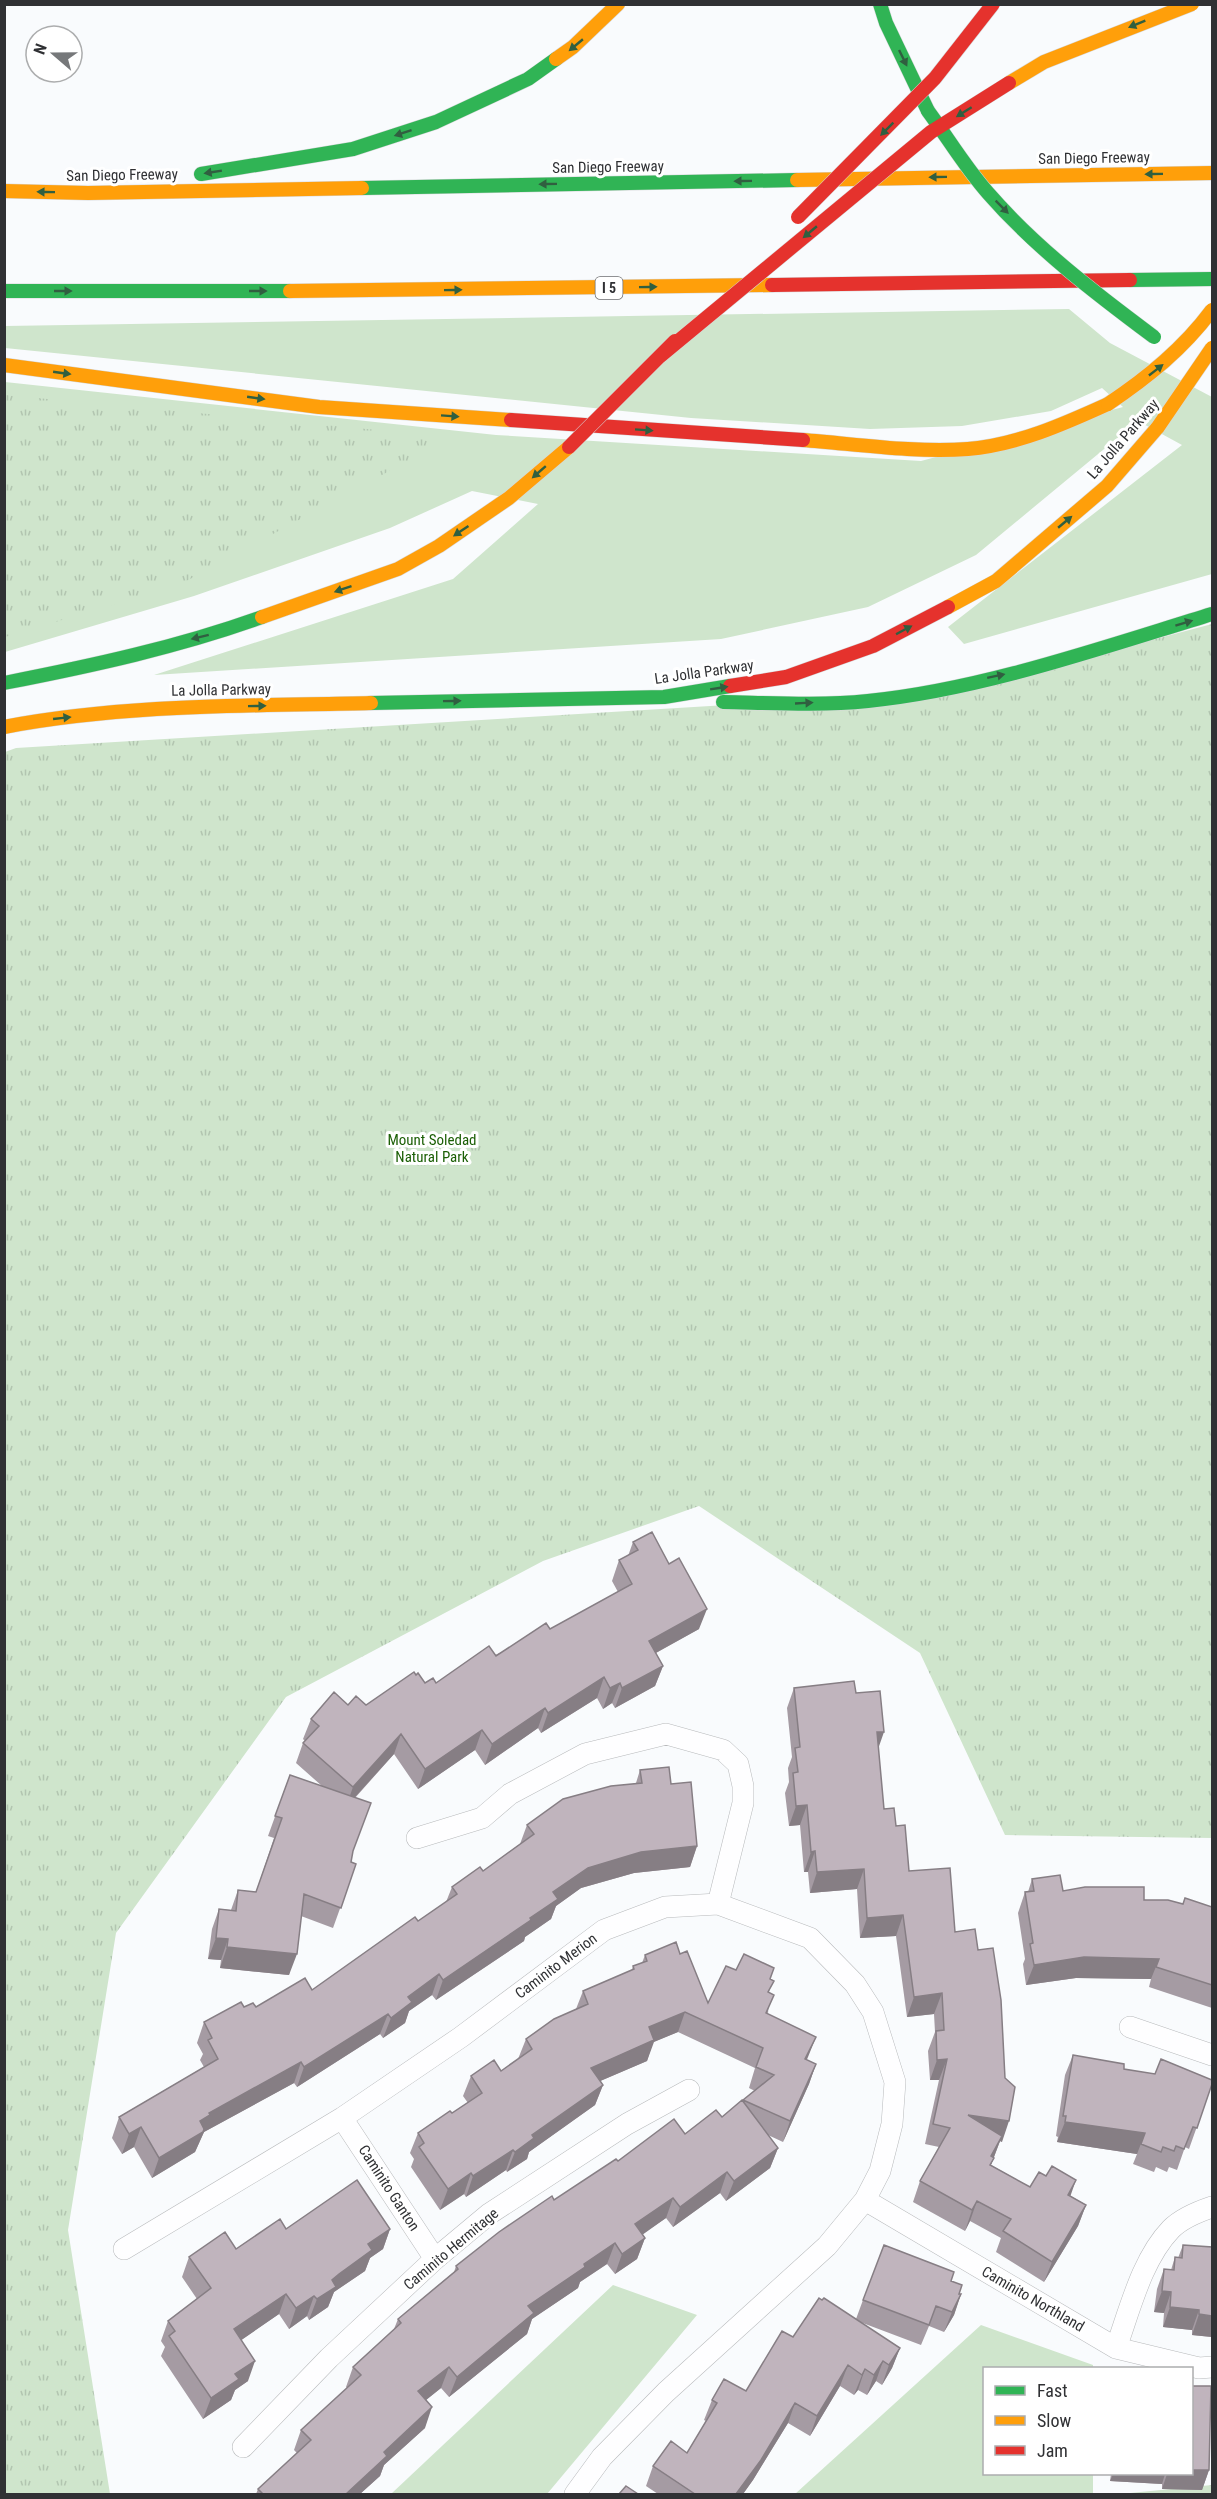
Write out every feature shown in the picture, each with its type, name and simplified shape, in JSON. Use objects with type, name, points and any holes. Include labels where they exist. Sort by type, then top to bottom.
[{"type":"highway","points":[[88,193],[353,149],[436,122],[528,79],[573,47],[618,4]]},
{"type":"highway","points":[[880,4],[886,22],[928,111],[987,192],[1044,249],[1093,292],[1154,337],[1212,363]]},
{"type":"highway","points":[[790,225],[889,128],[935,78],[993,4]]},
{"type":"highway","points":[[659,357],[930,132],[1044,62],[1192,4]]},
{"type":"highway","name":"San Diego Freeway","points":[[4,191],[88,193],[1212,173]]},
{"type":"highway","points":[[4,683],[79,668],[223,631],[398,569],[439,546],[509,498],[569,447],[765,250]]},
{"type":"highway","name":"I 5","points":[[4,291],[356,291],[1212,279]]},
{"type":"highway","points":[[4,365],[319,407],[928,449],[970,449],[1007,442],[1049,429],[1108,404],[1167,362],[1198,330],[1212,310]]},
{"type":"highway","name":"La Jolla Parkway","points":[[4,727],[149,708],[664,697],[786,677],[873,646],[996,580],[1107,486],[1158,428],[1212,348]]},
{"type":"highway","points":[[577,698],[795,704],[890,698],[1049,664],[1212,614]]},
{"type":"street","points":[[417,1838],[482,1818],[510,1794],[585,1754],[666,1734],[723,1750],[738,1764],[743,1786],[743,1803],[718,1904]]},
{"type":"street","name":"Caminito Merion","points":[[124,2248],[342,2118],[461,2037],[604,1930],[665,1907],[718,1904],[810,1938],[855,1984],[873,2012],[895,2082],[892,2124],[880,2171],[865,2200],[827,2246],[666,2392],[602,2457],[575,2494]]},
{"type":"street","points":[[1130,2027],[1212,2055]]},
{"type":"street","name":"Caminito Hermitage","points":[[243,2447],[329,2358],[435,2259],[489,2214],[627,2124],[689,2090]]},
{"type":"street","name":"Caminito Ganton","points":[[342,2118],[435,2259]]},
{"type":"street","name":"Caminito Northland","points":[[865,2200],[1116,2348],[1199,2368],[1212,2367]]},
{"type":"street","points":[[1116,2348],[1145,2267],[1172,2228],[1202,2210],[1212,2207]]},
{"type":"green space","points":[[1069,309],[1110,343],[1212,397],[1212,574],[964,644],[948,627],[1182,445],[1138,421],[976,555],[868,607],[721,639],[154,675],[453,579],[538,504],[472,491],[390,528],[194,596],[5,652],[5,382],[496,435],[921,461],[1123,407],[1102,388],[1051,411],[962,426],[870,429],[691,418],[5,348],[5,326]]},
{"type":"green space","points":[[5,395],[452,437],[179,585],[5,637]]},
{"type":"green space","name":"Mount Soledad Natural Park","points":[[1212,624],[1212,1838],[1005,1835],[920,1653],[699,1506],[543,1561],[286,1697],[116,1933],[68,2230],[110,2494],[5,2494],[5,752],[16,748],[960,691]]},
{"type":"green space","points":[[613,2285],[697,2315],[547,2494],[391,2494]]},
{"type":"green space","points":[[981,2325],[1093,2365],[1093,2367],[983,2367],[983,2475],[1093,2475],[1093,2494],[795,2494]]},
{"type":"green space","points":[[1212,2485],[1212,2494],[1120,2494]]},
{"type":"building","points":[[652,1532],[669,1564],[679,1558],[707,1609],[649,1641],[663,1666],[622,1688],[620,1683],[610,1688],[604,1677],[548,1713],[545,1708],[492,1744],[482,1730],[425,1769],[401,1734],[353,1787],[303,1743],[319,1726],[311,1719],[334,1692],[348,1705],[356,1696],[366,1705],[414,1672],[416,1675],[418,1673],[425,1683],[433,1678],[436,1683],[489,1646],[496,1656],[546,1623],[550,1629],[632,1584],[619,1560],[638,1550],[633,1542]]},
{"type":"building","points":[[854,1681],[856,1693],[880,1691],[884,1732],[877,1732],[884,1809],[894,1808],[896,1826],[905,1825],[909,1871],[950,1868],[955,1932],[975,1929],[978,1950],[993,1948],[1001,2000],[1005,2078],[1015,2087],[1009,2121],[968,2115],[1002,2136],[991,2156],[994,2158],[990,2165],[1030,2187],[1039,2172],[1046,2176],[1052,2166],[1076,2180],[1068,2195],[1086,2205],[1052,2262],[1003,2231],[1011,2219],[977,2201],[972,2210],[920,2181],[950,2128],[933,2124],[947,2059],[937,2060],[936,2031],[944,2030],[942,1993],[914,1997],[903,1915],[867,1918],[864,1869],[817,1872],[815,1851],[811,1852],[807,1805],[796,1806],[793,1773],[798,1772],[795,1748],[800,1747],[794,1688]]},
{"type":"building","points":[[669,1767],[671,1784],[691,1782],[697,1846],[641,1852],[588,1868],[553,1892],[558,1899],[530,1918],[531,1920],[443,1980],[439,1974],[408,1997],[412,2002],[391,2018],[388,2014],[304,2067],[301,2062],[209,2113],[210,2115],[200,2121],[203,2132],[159,2158],[141,2127],[129,2134],[119,2117],[218,2059],[208,2040],[212,2038],[204,2022],[241,2002],[244,2007],[253,2003],[256,2007],[305,1978],[312,1990],[415,1917],[418,1921],[457,1894],[452,1887],[480,1867],[483,1871],[534,1834],[527,1825],[563,1799],[611,1786],[642,1783],[640,1770]]},
{"type":"building","points":[[290,1775],[371,1803],[353,1851],[351,1862],[356,1864],[341,1908],[304,1894],[297,1954],[227,1947],[228,1939],[216,1938],[219,1909],[236,1911],[238,1890],[256,1892],[282,1818],[275,1816]]},
{"type":"building","points":[[1060,1875],[1063,1891],[1085,1887],[1144,1887],[1144,1900],[1168,1900],[1183,1904],[1185,1898],[1212,1907],[1212,1985],[1156,1967],[1159,1959],[1084,1957],[1034,1965],[1025,1892],[1034,1891],[1032,1879]]},
{"type":"building","points":[[676,1942],[680,1954],[687,1951],[708,2003],[726,1966],[736,1970],[744,1954],[774,1968],[770,1979],[774,1981],[768,1992],[774,1995],[766,2013],[816,2037],[805,2059],[816,2064],[790,2121],[743,2100],[774,2075],[756,2067],[763,2048],[685,2012],[649,2027],[654,2040],[591,2068],[603,2085],[532,2135],[534,2138],[515,2152],[513,2150],[473,2176],[471,2173],[448,2189],[419,2147],[424,2143],[418,2133],[482,2093],[471,2076],[494,2060],[501,2071],[532,2049],[526,2039],[554,2019],[588,2004],[583,1991],[634,1969],[633,1966],[647,1961],[645,1955]]},
{"type":"building","points":[[1073,2055],[1124,2064],[1124,2069],[1155,2074],[1161,2059],[1212,2080],[1197,2128],[1193,2127],[1184,2149],[1176,2146],[1174,2151],[1163,2147],[1161,2152],[1141,2144],[1145,2133],[1065,2122],[1066,2116],[1063,2116]]},
{"type":"building","points":[[742,2100],[778,2148],[734,2181],[727,2172],[680,2207],[673,2198],[635,2224],[645,2238],[622,2254],[615,2243],[584,2264],[585,2267],[528,2306],[534,2313],[457,2377],[449,2367],[418,2391],[432,2407],[384,2452],[387,2456],[346,2494],[263,2494],[258,2489],[311,2440],[301,2430],[361,2375],[353,2367],[401,2323],[398,2319],[458,2269],[456,2266],[499,2232],[552,2196],[554,2200],[616,2159],[618,2161],[674,2119],[685,2134],[716,2110],[722,2117]]},
{"type":"building","points":[[357,2180],[390,2229],[368,2244],[372,2250],[332,2280],[336,2287],[317,2299],[314,2296],[296,2308],[286,2294],[234,2329],[255,2361],[235,2374],[239,2379],[211,2398],[169,2336],[175,2331],[168,2321],[211,2288],[189,2257],[225,2232],[236,2249],[280,2219],[286,2229]]},
{"type":"building","points":[[884,2245],[954,2272],[951,2281],[962,2285],[959,2294],[961,2294],[952,2312],[936,2306],[929,2325],[863,2300]]},
{"type":"building","points":[[1183,2245],[1212,2247],[1212,2316],[1199,2314],[1199,2310],[1170,2307],[1171,2292],[1162,2291],[1164,2269],[1174,2270],[1175,2257],[1182,2258]]},
{"type":"building","points":[[819,2298],[822,2300],[824,2298],[900,2348],[889,2365],[883,2361],[874,2375],[865,2369],[862,2375],[848,2365],[817,2416],[795,2403],[761,2460],[736,2494],[695,2494],[653,2466],[671,2441],[687,2453],[717,2403],[712,2400],[724,2379],[746,2391],[782,2331],[793,2337]]},
{"type":"building","points":[[1193,2386],[1211,2386],[1209,2470],[1193,2470]]},
{"type":"building","points":[[626,2486],[638,2494],[619,2494]]},
{"type":"traffic: fast","points":[[880,4],[886,23],[928,111]]},
{"type":"traffic: fast","points":[[201,174],[353,149],[436,122],[528,79],[556,59]]},
{"type":"traffic: fast","points":[[928,111],[972,173],[1006,213],[1067,269],[1154,337]]},
{"type":"traffic: fast","points":[[362,188],[797,180]]},
{"type":"traffic: fast","points":[[1130,280],[1212,279]]},
{"type":"traffic: fast","points":[[4,291],[290,291]]},
{"type":"traffic: fast","points":[[723,702],[832,703],[911,695],[1042,666],[1212,614]]},
{"type":"traffic: fast","points":[[4,683],[134,655],[199,638],[262,617]]},
{"type":"traffic: fast","points":[[371,703],[664,697],[730,686]]},
{"type":"traffic: slow","points":[[556,59],[573,47],[618,4]]},
{"type":"traffic: slow","points":[[1009,83],[1044,62],[1192,4]]},
{"type":"traffic: slow","points":[[797,180],[1212,173]]},
{"type":"traffic: slow","points":[[4,191],[88,193],[362,188]]},
{"type":"traffic: slow","points":[[290,291],[772,285]]},
{"type":"traffic: slow","points":[[1108,404],[1164,362],[1212,310]]},
{"type":"traffic: slow","points":[[1158,427],[1212,348]]},
{"type":"traffic: slow","points":[[4,365],[319,407],[511,420]]},
{"type":"traffic: slow","points":[[803,440],[906,449],[948,450],[986,447],[1057,426],[1108,404]]},
{"type":"traffic: slow","points":[[948,607],[996,581],[1107,486],[1158,427]]},
{"type":"traffic: slow","points":[[262,617],[398,569],[439,546],[509,498],[569,447]]},
{"type":"traffic: slow","points":[[4,727],[50,719],[141,710],[371,703]]},
{"type":"traffic: jam","points":[[798,217],[935,78],[993,4]]},
{"type":"traffic: jam","points":[[659,357],[931,132],[1009,83]]},
{"type":"traffic: jam","points":[[772,285],[1130,280]]},
{"type":"traffic: jam","points":[[569,447],[675,341]]},
{"type":"traffic: jam","points":[[511,420],[803,440]]},
{"type":"traffic: jam","points":[[730,686],[786,677],[873,646],[948,607]]}]
